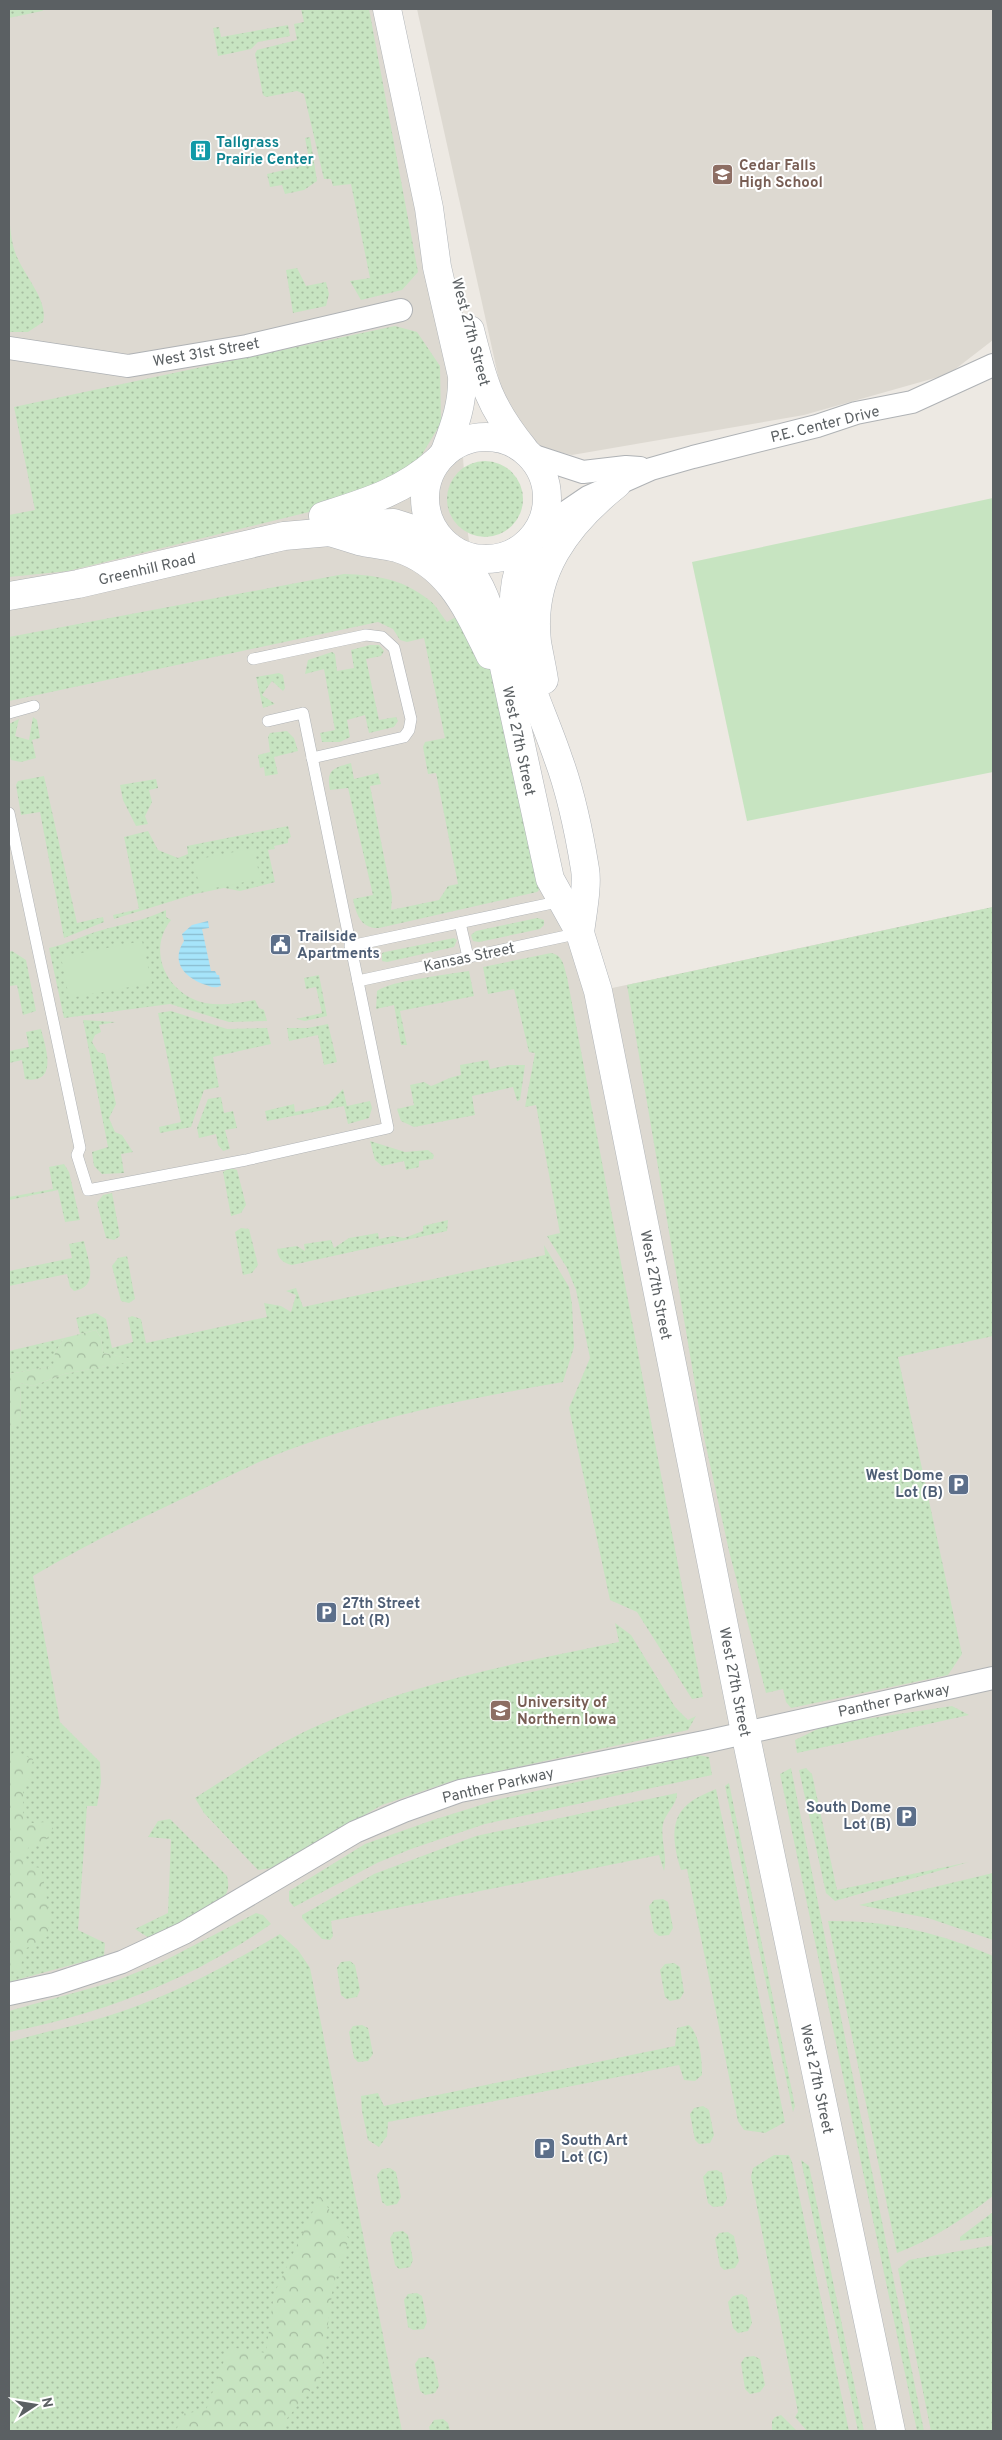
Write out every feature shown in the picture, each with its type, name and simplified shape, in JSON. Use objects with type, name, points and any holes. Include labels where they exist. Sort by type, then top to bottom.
[{"type":"main road","name":"West 27th Street","points":[[387,9],[429,208],[437,267],[462,376],[460,411],[440,457]]},
{"type":"main road","name":"West 27th Street","points":[[429,208],[452,262],[486,389],[506,427],[526,452]]},
{"type":"main road","points":[[488,436],[507,440],[526,452],[538,464],[546,482],[548,502],[543,522],[535,536],[515,553],[495,560],[473,559],[446,544],[428,519],[424,498],[428,478],[440,457],[451,447],[469,439],[488,436]]},
{"type":"main road","name":"Greenhill Road","points":[[284,536],[323,516],[383,497],[402,487],[440,457]]},
{"type":"main road","points":[[559,760],[537,641],[536,613],[548,564],[561,541],[594,503],[617,484]]},
{"type":"main road","name":"Greenhill Road","points":[[9,596],[78,584],[284,536],[330,532],[361,524],[386,522],[408,526],[446,544]]},
{"type":"main road","points":[[330,532],[361,541],[398,548],[417,556],[434,567],[459,595],[509,693]]},
{"type":"main road","name":"West 27th Street","points":[[535,536],[517,575],[512,603],[513,621],[520,651],[559,760],[586,872],[573,899],[580,933],[598,991],[745,1732],[890,2431]]},
{"type":"main road","name":"West 27th Street","points":[[446,544],[467,563],[488,603],[496,630],[550,879],[573,899]]},
{"type":"street","name":"West 31st Street","points":[[9,348],[128,366],[247,346],[401,310]]},
{"type":"street","name":"P.E. Center Drive","points":[[535,536],[588,497],[652,469],[702,454],[817,426],[856,413],[912,402],[993,365]]},
{"type":"street","name":"P.E. Center Drive","points":[[526,452],[583,472],[626,467],[652,469]]},
{"type":"street","name":"Panther Parkway","points":[[9,1994],[55,1984],[130,1958],[200,1924],[355,1832],[404,1811],[460,1791],[993,1678]]},
{"type":"lane","points":[[254,659],[366,635],[382,637],[394,648],[411,719],[409,730],[404,737],[312,758]]},
{"type":"lane","points":[[9,713],[34,706]]},
{"type":"lane","points":[[9,813],[80,1148],[77,1155],[88,1190],[246,1160],[388,1128],[303,713],[268,720]]},
{"type":"lane","points":[[350,946],[573,899]]},
{"type":"lane","points":[[460,922],[468,957]]},
{"type":"lane","name":"Kansas Street","points":[[358,981],[580,933]]},
{"type":"shaded area","name":"University of Northern Iowa","points":[[9,9],[385,9],[460,411],[468,534],[485,645],[598,991],[993,907],[993,2431],[9,2431]]},
{"type":"shaded area","name":"Cedar Falls High School","points":[[417,9],[993,9],[993,340],[949,374],[804,415],[572,455],[537,447],[507,416]]},
{"type":"green space","points":[[9,9],[45,9],[9,18]]},
{"type":"green space","points":[[301,9],[369,9],[418,272],[402,290],[361,300],[350,281],[370,278],[351,184],[333,186],[331,179],[324,179],[304,94],[297,91],[266,97],[263,95],[255,54],[257,50],[297,40],[294,24],[304,22]]},
{"type":"green space","points":[[288,25],[290,36],[258,42],[251,49],[218,56],[213,28],[219,27],[221,37]]},
{"type":"green space","points":[[310,137],[317,181],[304,190],[285,194],[282,185],[270,187],[267,174],[310,164],[305,138]]},
{"type":"green space","points":[[9,213],[15,252],[39,296],[44,314],[43,322],[28,332],[9,332]]},
{"type":"green space","points":[[297,268],[306,286],[326,282],[329,294],[326,306],[293,313],[286,270]]},
{"type":"green space","points":[[395,326],[417,332],[440,366],[441,423],[409,476],[309,512],[68,571],[9,577],[9,515],[35,510],[14,407]]},
{"type":"green space","points":[[485,461],[500,464],[512,472],[520,484],[523,499],[520,514],[512,526],[500,534],[485,537],[470,534],[458,526],[450,514],[447,499],[450,484],[458,472],[470,464]]},
{"type":"green space","points":[[993,498],[993,772],[747,821],[692,562]]},
{"type":"green space","points":[[344,574],[378,577],[409,587],[432,602],[447,622],[461,614],[470,581],[543,886],[537,892],[379,928],[368,926],[360,920],[353,899],[373,895],[348,788],[330,790],[329,778],[335,768],[351,763],[354,779],[378,773],[381,784],[370,786],[392,897],[391,910],[439,900],[448,886],[458,884],[436,773],[428,774],[423,747],[425,742],[445,738],[424,638],[407,642],[400,640],[393,629],[378,622],[9,701],[9,637]]},
{"type":"green space","points":[[370,645],[379,645],[384,651],[381,656],[366,659],[379,720],[396,717],[398,721],[394,727],[369,733],[365,715],[347,720],[350,737],[340,742],[322,742],[320,733],[335,730],[324,669],[305,674],[308,660],[332,652],[335,654],[337,671],[354,668],[351,650]]},
{"type":"green space","points":[[279,673],[283,675],[285,688],[283,691],[272,681],[262,695],[275,704],[263,708],[256,677]]},
{"type":"green space","points":[[33,717],[37,720],[40,738],[32,740],[36,758],[21,762],[11,760],[9,753],[9,724],[19,719],[15,736],[29,740]]},
{"type":"green space","points":[[287,731],[294,738],[298,751],[274,757],[278,774],[265,776],[264,767],[260,768],[258,755],[270,752],[268,737],[270,733]]},
{"type":"green space","points":[[44,776],[77,923],[103,917],[104,922],[64,938],[40,812],[21,815],[16,785],[18,781]]},
{"type":"green space","points":[[156,779],[158,788],[149,790],[152,802],[145,816],[148,824],[136,826],[123,800],[120,785]]},
{"type":"green space","points":[[288,826],[291,837],[288,839],[288,843],[274,846],[275,849],[268,850],[275,882],[240,891],[224,888],[195,894],[114,919],[113,915],[139,909],[124,837],[148,831],[158,850],[178,858],[188,854],[187,846]]},
{"type":"green space","points":[[254,848],[260,879],[200,891],[194,860]]},
{"type":"green space","points":[[993,907],[993,1336],[898,1357],[962,1654],[948,1675],[791,1708],[786,1702],[783,1689],[766,1693],[729,1551],[704,1437],[627,985]]},
{"type":"green space","points":[[166,910],[166,917],[171,920],[164,932],[160,945],[161,958],[164,970],[180,991],[192,998],[211,1004],[255,1000],[259,1008],[264,1010],[267,1021],[229,1022],[170,1004],[64,1018],[49,948]]},
{"type":"green space","points":[[537,918],[544,920],[544,925],[540,929],[479,942],[473,941],[471,935],[476,931]]},
{"type":"green space","points":[[454,938],[457,940],[454,947],[387,962],[382,961],[382,953],[385,952]]},
{"type":"green space","points":[[142,941],[152,983],[69,998],[61,957]]},
{"type":"green space","points":[[12,951],[26,960],[36,1011],[23,1015],[17,985],[9,986],[9,952]]},
{"type":"green space","points":[[551,953],[561,959],[567,977],[703,1697],[692,1699],[637,1612],[610,1600],[569,1408],[590,1358],[576,1290],[567,1268],[547,1236],[560,1233],[536,1105],[525,1107],[535,1053],[529,1052],[514,989],[488,994],[483,967]]},
{"type":"green space","points":[[469,971],[474,996],[400,1011],[407,1045],[401,1045],[394,1005],[376,1009],[377,991],[384,987],[407,981]]},
{"type":"green space","points":[[319,975],[327,1016],[305,1021],[296,1019],[322,1013],[316,987],[306,989],[304,978]]},
{"type":"green space","points":[[171,1011],[227,1029],[267,1028],[271,1044],[213,1057],[219,1087],[204,1090],[191,1127],[160,1133],[159,1127],[181,1122],[158,1013]]},
{"type":"green space","points":[[83,1020],[116,1022],[99,1025],[101,1032],[95,1035],[92,1042],[98,1052],[105,1054],[116,1104],[109,1118],[115,1132],[122,1135],[133,1152],[121,1154],[124,1173],[102,1174],[94,1166],[92,1152],[108,1147]]},
{"type":"green space","points":[[328,1024],[337,1062],[324,1065],[318,1035],[289,1041],[287,1028],[308,1028]]},
{"type":"green space","points":[[41,1029],[47,1057],[46,1071],[43,1076],[37,1079],[25,1079],[22,1060],[9,1063],[9,1051],[29,1047],[26,1032]]},
{"type":"green space","points":[[488,1060],[490,1069],[509,1065],[525,1065],[520,1100],[517,1101],[513,1087],[472,1096],[475,1115],[414,1127],[401,1121],[397,1109],[414,1105],[410,1085],[424,1082],[431,1086],[461,1075],[460,1065]]},
{"type":"green space","points":[[343,1089],[347,1106],[370,1101],[372,1108],[369,1118],[348,1124],[344,1106],[267,1121],[265,1111],[294,1104],[295,1112],[328,1105]]},
{"type":"green space","points":[[221,1097],[224,1113],[233,1111],[237,1128],[225,1130],[230,1149],[223,1151],[218,1145],[216,1134],[199,1138],[197,1128],[208,1099]]},
{"type":"green space","points":[[370,1141],[405,1152],[428,1150],[434,1155],[433,1159],[419,1161],[419,1167],[406,1170],[404,1161],[382,1166],[375,1160]]},
{"type":"green space","points":[[64,1164],[69,1172],[80,1220],[65,1222],[58,1190],[9,1200],[9,1197],[53,1189],[49,1167]]},
{"type":"green space","points":[[229,1168],[237,1170],[246,1205],[241,1213],[231,1216],[223,1172]]},
{"type":"green space","points":[[112,1193],[120,1236],[114,1240],[106,1238],[97,1203],[103,1195]]},
{"type":"green space","points":[[448,1220],[447,1231],[292,1265],[286,1263],[278,1255],[277,1249],[297,1246],[305,1251],[304,1244],[331,1240],[334,1248],[349,1238],[378,1233],[379,1239],[393,1236],[404,1238],[423,1231],[423,1226]]},
{"type":"green space","points":[[241,1228],[249,1229],[258,1265],[252,1273],[243,1275],[235,1232]]},
{"type":"green space","points":[[84,1241],[90,1278],[82,1288],[74,1291],[70,1287],[67,1274],[9,1286],[9,1271],[72,1258],[69,1244]]},
{"type":"green space","points":[[544,1245],[569,1287],[572,1304],[574,1347],[563,1382],[426,1409],[324,1437],[291,1449],[239,1471],[129,1524],[33,1576],[60,1722],[100,1762],[101,1782],[97,1806],[87,1806],[78,1930],[105,1943],[104,1956],[9,1982],[9,1426],[21,1424],[20,1383],[33,1386],[64,1374],[137,1360],[103,1353],[101,1338],[96,1330],[80,1334],[76,1318],[96,1313],[106,1319],[112,1348],[133,1342],[128,1318],[132,1316],[141,1319],[146,1343],[267,1317],[264,1303],[281,1306],[291,1312],[296,1295],[286,1291],[296,1288],[303,1307],[545,1255]]},
{"type":"green space","points":[[127,1256],[135,1299],[129,1303],[121,1301],[112,1266],[118,1258]]},
{"type":"green space","points":[[96,1330],[101,1338],[103,1353],[139,1360],[64,1374],[33,1386],[20,1383],[21,1425],[9,1426],[9,1374],[53,1366],[55,1353],[64,1338]]},
{"type":"green space","points":[[64,1338],[55,1353],[54,1366],[9,1374],[9,1351]]},
{"type":"green space","points":[[615,1623],[631,1635],[675,1707],[688,1720],[696,1716],[688,1730],[452,1781],[382,1805],[271,1868],[258,1870],[204,1813],[195,1798],[271,1750],[319,1725],[355,1710],[429,1685],[467,1675],[619,1642]]},
{"type":"green space","points":[[952,1706],[969,1715],[797,1753],[795,1740],[826,1725]]},
{"type":"green space","points":[[14,1752],[33,1759],[30,1777],[23,1787],[23,1814],[32,1823],[46,1822],[53,1828],[43,1845],[31,1844],[21,1859],[28,1866],[41,1868],[50,1916],[48,1936],[25,1949],[20,1969],[9,1970],[9,1756]]},
{"type":"green space","points":[[698,1755],[709,1757],[712,1775],[485,1824],[411,1849],[377,1863],[294,1907],[289,1901],[289,1891],[365,1844],[500,1799]]},
{"type":"green space","points":[[791,1768],[924,2431],[917,2431],[780,1774]]},
{"type":"green space","points":[[806,1768],[812,1774],[837,1890],[969,1862],[835,1901],[826,1893],[799,1770]]},
{"type":"green space","points":[[729,1783],[795,2106],[793,2112],[725,1786]]},
{"type":"green space","points":[[716,1789],[785,2122],[765,2133],[744,2130],[738,2121],[687,1869],[681,1870],[676,1853],[674,1835],[677,1818],[694,1799]]},
{"type":"green space","points":[[677,1793],[676,1801],[666,1816],[662,1830],[665,1859],[664,1871],[659,1855],[331,1921],[333,1936],[330,1940],[322,1939],[302,1918],[302,1915],[374,1874],[476,1836]]},
{"type":"green space","points":[[170,1819],[227,1876],[228,1888],[227,1893],[211,1906],[149,1938],[135,1929],[168,1913],[171,1839],[148,1837],[158,1821]]},
{"type":"green space","points":[[993,1873],[993,1940],[928,1918],[859,1905]]},
{"type":"green space","points":[[663,1899],[668,1902],[673,1928],[669,1935],[659,1936],[654,1932],[649,1906],[654,1900]]},
{"type":"green space","points":[[256,1913],[263,1915],[271,1924],[210,1962],[178,1978],[146,1992],[78,2015],[9,2032],[9,2011],[113,1982],[160,1963]]},
{"type":"green space","points":[[828,1921],[871,1923],[913,1930],[953,1941],[993,1956],[993,2196],[947,2228],[897,2253]]},
{"type":"green space","points":[[280,1934],[298,1950],[310,1968],[402,2431],[9,2431],[9,2042],[94,2020],[164,1995],[203,1977]]},
{"type":"green space","points":[[350,1961],[355,1965],[360,1990],[357,1997],[346,1999],[341,1995],[337,1968],[341,1962]]},
{"type":"green space","points":[[674,1963],[680,1967],[684,1992],[680,1999],[670,2001],[665,1997],[660,1970],[665,1964]]},
{"type":"green space","points":[[362,2025],[368,2028],[373,2054],[368,2061],[358,2062],[354,2058],[349,2032],[353,2026]]},
{"type":"green space","points":[[689,2025],[696,2035],[701,2055],[702,2075],[695,2081],[684,2080],[679,2065],[388,2122],[387,2136],[379,2147],[368,2140],[361,2096],[378,2093],[384,2106],[675,2046],[677,2028]]},
{"type":"green space","points":[[703,2106],[709,2110],[714,2135],[710,2143],[699,2144],[695,2140],[690,2114],[694,2108]]},
{"type":"green space","points":[[774,2155],[789,2155],[792,2162],[849,2431],[807,2431],[795,2417],[798,2412],[751,2177],[753,2168]]},
{"type":"green space","points":[[801,2160],[809,2166],[864,2431],[858,2431]]},
{"type":"green space","points":[[390,2168],[396,2172],[401,2197],[397,2204],[387,2206],[382,2202],[377,2175],[382,2169]]},
{"type":"green space","points":[[717,2170],[722,2173],[727,2199],[723,2206],[713,2207],[708,2203],[703,2177],[708,2171]]},
{"type":"green space","points":[[320,2196],[349,2239],[333,2286],[321,2377],[285,2421],[284,2431],[176,2431],[182,2414],[206,2410],[229,2347],[266,2353],[274,2294]]},
{"type":"green space","points":[[993,2212],[993,2236],[960,2241],[960,2237]]},
{"type":"green space","points":[[403,2231],[408,2235],[413,2260],[410,2267],[399,2269],[395,2265],[390,2238],[394,2232]]},
{"type":"green space","points":[[728,2232],[734,2236],[739,2261],[735,2268],[724,2270],[720,2266],[715,2239],[719,2233]]},
{"type":"green space","points":[[993,2245],[993,2431],[931,2431],[898,2269],[909,2260]]},
{"type":"green space","points":[[417,2293],[422,2296],[427,2322],[424,2329],[413,2330],[408,2327],[404,2300],[408,2294]]},
{"type":"green space","points":[[742,2294],[747,2298],[752,2323],[748,2331],[738,2333],[733,2328],[728,2302],[733,2296]]},
{"type":"green space","points":[[754,2356],[760,2359],[765,2385],[760,2392],[750,2394],[745,2389],[741,2363],[745,2357]]},
{"type":"green space","points":[[428,2357],[434,2361],[439,2386],[435,2393],[425,2395],[420,2391],[415,2364],[419,2358]]},
{"type":"green space","points":[[781,2415],[797,2431],[772,2431],[772,2421],[775,2417]]},
{"type":"green space","points":[[443,2419],[448,2423],[450,2431],[430,2431],[429,2427],[434,2420]]},
{"type":"water","points":[[208,921],[209,928],[202,929],[211,971],[215,971],[219,975],[221,986],[216,987],[203,984],[190,977],[181,967],[179,961],[180,948],[184,941],[182,934],[192,925]]},
{"type":"place","name":"Tallgrass Prairie Center","points":[[200,151]]},
{"type":"place","name":"Cedar Falls High School","points":[[723,174]]},
{"type":"place","name":"Trailside Apartments","points":[[281,945]]},
{"type":"place","name":"West Dome Lot (B)","points":[[959,1484]]},
{"type":"place","name":"27th Street Lot (R)","points":[[326,1612]]},
{"type":"place","name":"University of Northern Iowa","points":[[501,1711]]},
{"type":"place","name":"South Dome Lot (B)","points":[[907,1816]]},
{"type":"place","name":"South Art Lot (C)","points":[[545,2149]]}]
